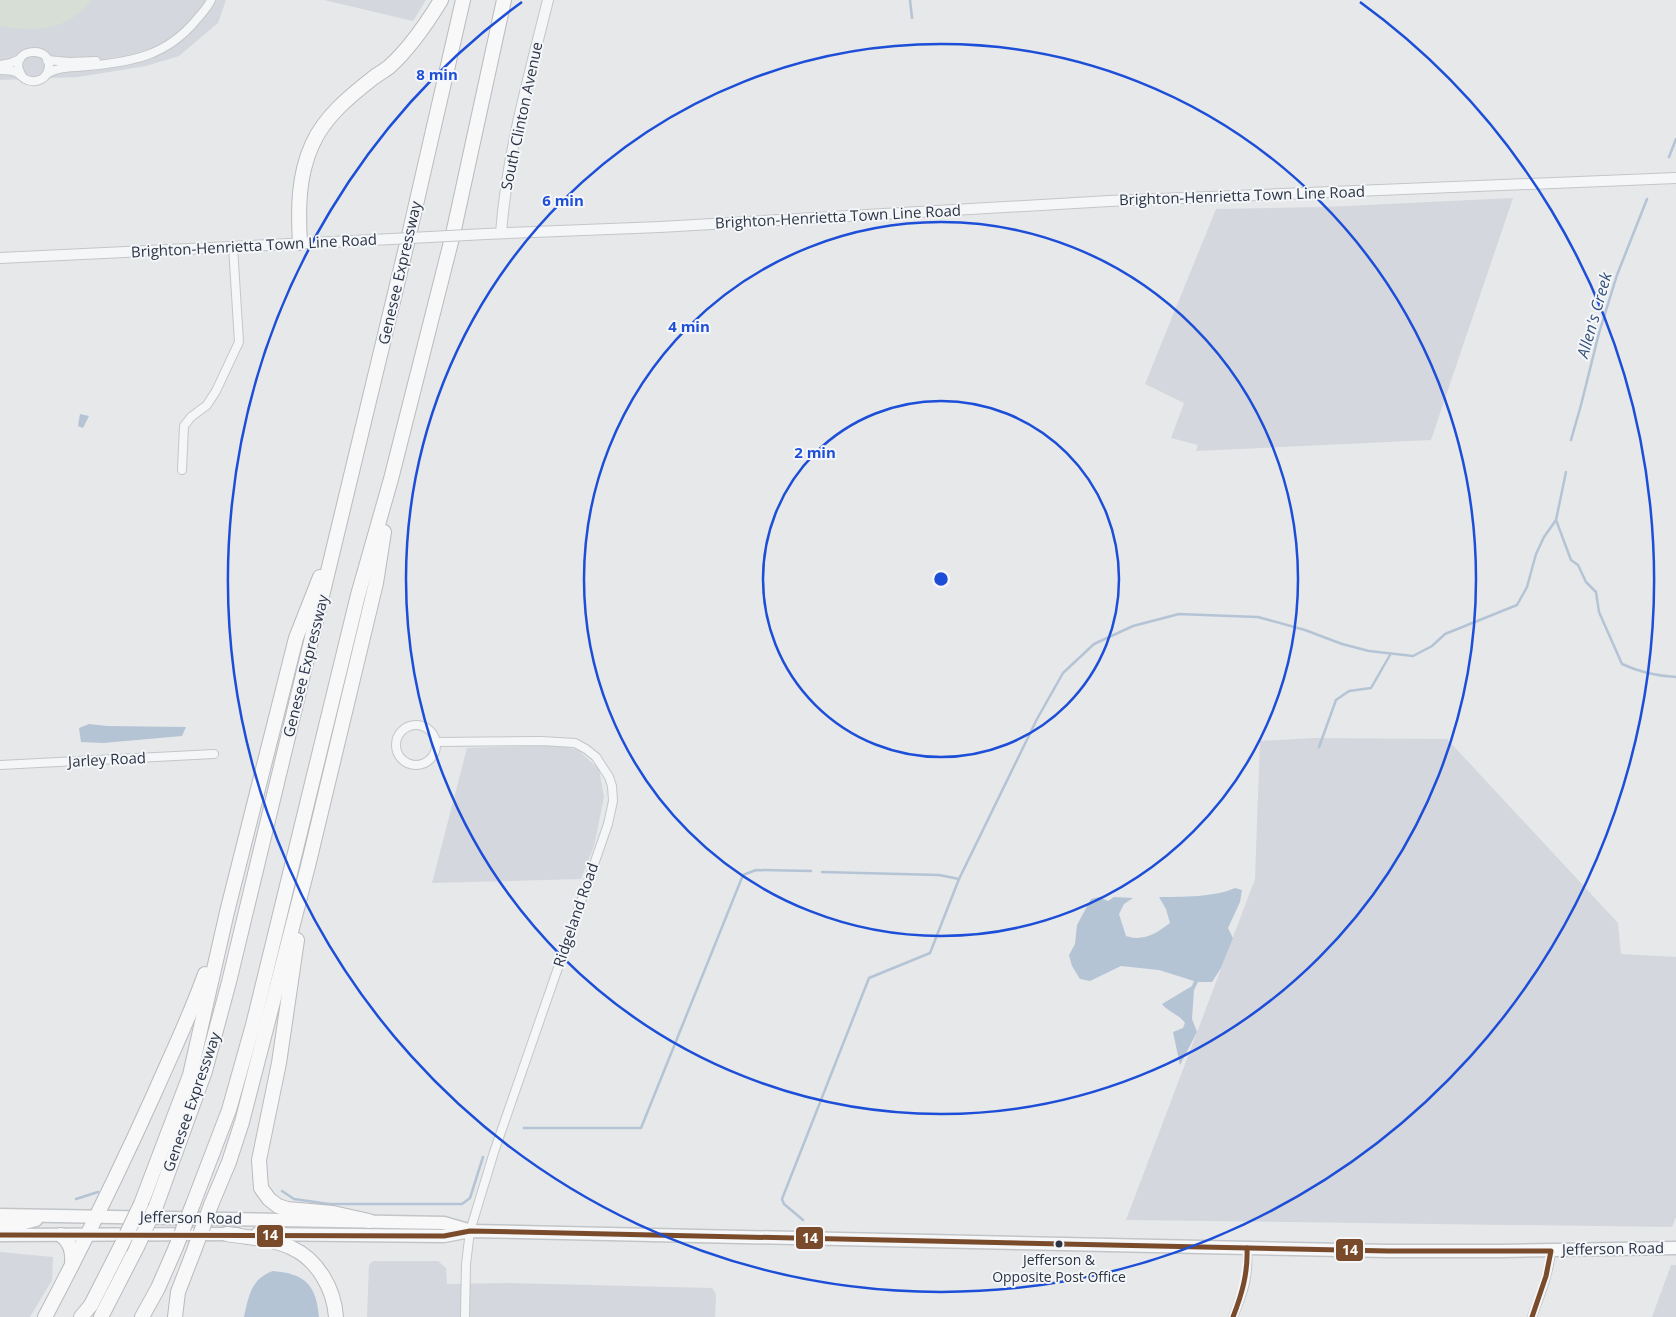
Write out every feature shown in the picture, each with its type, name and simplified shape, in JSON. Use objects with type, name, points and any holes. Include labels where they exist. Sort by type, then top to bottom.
[{"type":"highway","points":[[300,243],[300,185],[312,144],[334,112],[353,94],[389,67],[432,16],[441,0]]},
{"type":"highway","name":"Genesee Expressway","points":[[101,1317],[138,1247],[156,1206],[205,1071],[229,982],[340,527],[410,235],[463,0]]},
{"type":"highway","points":[[142,1317],[158,1288],[176,1247],[229,1110],[253,1025],[358,595],[391,479],[453,234],[504,0]]},
{"type":"highway","points":[[175,1317],[178,1292],[229,1162],[242,1122],[308,866],[376,583],[391,479]]},
{"type":"highway","points":[[81,1317],[91,1305],[141,1204],[190,1075],[227,912],[296,638],[340,527]]},
{"type":"highway","points":[[308,866],[279,1062],[259,1160],[259,1180],[264,1194],[278,1206],[293,1210],[333,1213],[369,1221]]},
{"type":"highway","points":[[45,1317],[89,1234],[129,1149],[194,1004],[227,912]]},
{"type":"highway","points":[[61,1234],[72,1249],[71,1267]]},
{"type":"highway","points":[[227,1234],[278,1243],[300,1253],[312,1262],[328,1283],[335,1306],[336,1317]]},
{"type":"main road","name":"Jefferson Road","points":[[0,1215],[444,1223],[470,1231]]},
{"type":"main road","points":[[0,1225],[18,1225],[55,1216]]},
{"type":"main road","name":"Jefferson Road","points":[[0,1235],[227,1234],[444,1236],[470,1231],[1428,1251],[1676,1248]]},
{"type":"street","points":[[0,70],[14,71],[35,82],[57,69],[112,64],[135,59],[161,50],[189,29],[211,0]]},
{"type":"street","name":"South Clinton Avenue","points":[[501,233],[511,160],[548,0]]},
{"type":"street","points":[[0,65],[11,63],[20,59],[25,54],[35,51],[40,52],[47,60],[49,69],[46,75]]},
{"type":"street","points":[[20,59],[18,67],[22,76]]},
{"type":"street","points":[[47,60],[69,62],[135,59]]},
{"type":"street","name":"Brighton-Henrietta Town Line Road","points":[[0,258],[794,220],[1109,201],[1676,178]]},
{"type":"street","points":[[182,470],[184,426],[191,417],[207,405],[220,384],[240,342],[234,247]]},
{"type":"street","points":[[412,725],[425,727],[430,731],[436,742],[433,756],[428,761],[415,765],[402,761],[396,749],[397,736],[406,727],[412,725]]},
{"type":"street","name":"Ridgeland Road","points":[[436,742],[560,741],[575,744],[586,749],[596,758],[609,777],[613,794],[608,824],[494,1152],[470,1231],[466,1264],[465,1317]]},
{"type":"street","name":"Jarley Road","points":[[0,765],[214,754]]},
{"type":"street","points":[[1233,1317],[1246,1285],[1247,1248]]},
{"type":"street","points":[[1532,1317],[1547,1277],[1551,1250]]},
{"type":"shaded area","points":[[0,0],[226,0],[218,23],[179,56],[146,66],[78,77],[0,80]]},
{"type":"shaded area","points":[[0,0],[92,0],[73,18],[62,23],[51,27],[26,29],[0,26]]},
{"type":"shaded area","points":[[324,0],[426,0],[413,21]]},
{"type":"shaded area","points":[[1513,198],[1431,440],[1196,451],[1198,445],[1171,438],[1184,403],[1145,384],[1216,209],[1324,207]]},
{"type":"shaded area","points":[[1313,738],[1447,739],[1618,923],[1621,954],[1676,957],[1676,1217],[1672,1227],[1126,1220],[1255,879],[1260,741]]},
{"type":"shaded area","points":[[559,745],[578,750],[599,769],[604,797],[594,846],[581,879],[432,883],[467,748]]},
{"type":"shaded area","points":[[0,1252],[53,1257],[52,1280],[30,1317],[0,1317]]},
{"type":"shaded area","points":[[373,1261],[438,1261],[446,1268],[447,1284],[505,1283],[712,1288],[716,1294],[715,1317],[367,1317],[369,1265]]},
{"type":"shaded area","points":[[1671,1265],[1676,1265],[1676,1317],[1652,1317]]},
{"type":"water","points":[[80,414],[89,416],[83,428],[78,426]]},
{"type":"water","points":[[89,724],[186,727],[182,736],[103,743],[81,742],[79,728]]},
{"type":"water","points":[[1235,888],[1242,890],[1240,902],[1228,928],[1233,938],[1221,968],[1212,982],[1198,982],[1194,990],[1192,1019],[1197,1032],[1180,1065],[1173,1032],[1183,1028],[1185,1023],[1162,1004],[1192,986],[1194,981],[1159,970],[1121,966],[1090,981],[1080,979],[1072,966],[1069,955],[1075,944],[1077,925],[1091,899],[1099,897],[1108,901],[1114,897],[1133,898],[1124,904],[1119,914],[1126,936],[1138,938],[1150,936],[1170,923],[1166,909],[1159,897],[1208,895]]},
{"type":"water","points":[[273,1271],[294,1275],[307,1283],[315,1297],[319,1317],[244,1317],[255,1283]]},
{"type":"waterway","points":[[910,0],[912,18]]},
{"type":"waterway","name":"Allen's Creek","points":[[1669,157],[1676,139]]},
{"type":"waterway","name":"Allen's Creek","points":[[1571,440],[1599,333],[1617,275],[1647,199]]},
{"type":"waterway","points":[[959,879],[1037,719],[1063,673],[1094,644],[1133,626],[1179,614],[1258,617],[1369,651],[1413,656],[1432,646],[1445,634],[1517,605],[1527,587],[1536,554],[1544,537],[1556,520],[1566,472]]},
{"type":"waterway","points":[[1556,520],[1571,560],[1578,565],[1586,582],[1596,592],[1599,612],[1622,664],[1648,673],[1676,677]]},
{"type":"waterway","points":[[1319,747],[1336,700],[1349,691],[1371,688],[1390,655]]},
{"type":"waterway","points":[[524,1128],[641,1128],[743,875],[756,870],[811,871]]},
{"type":"waterway","points":[[803,1220],[784,1204],[782,1199],[869,978],[930,953],[959,879],[939,875],[822,872]]},
{"type":"waterway","points":[[282,1191],[294,1199],[329,1204],[462,1204],[470,1198],[483,1157]]},
{"type":"waterway","points":[[76,1199],[98,1192]]},
{"type":"transit line","name":"14","points":[[0,1235],[444,1236],[470,1231],[1388,1251],[1551,1251],[1546,1276],[1532,1317]]},
{"type":"transit line","name":"14","points":[[1233,1317],[1244,1283],[1247,1248]]},
{"type":"place","name":"Jefferson & Opposite Post Office","points":[[1059,1244]]}]
